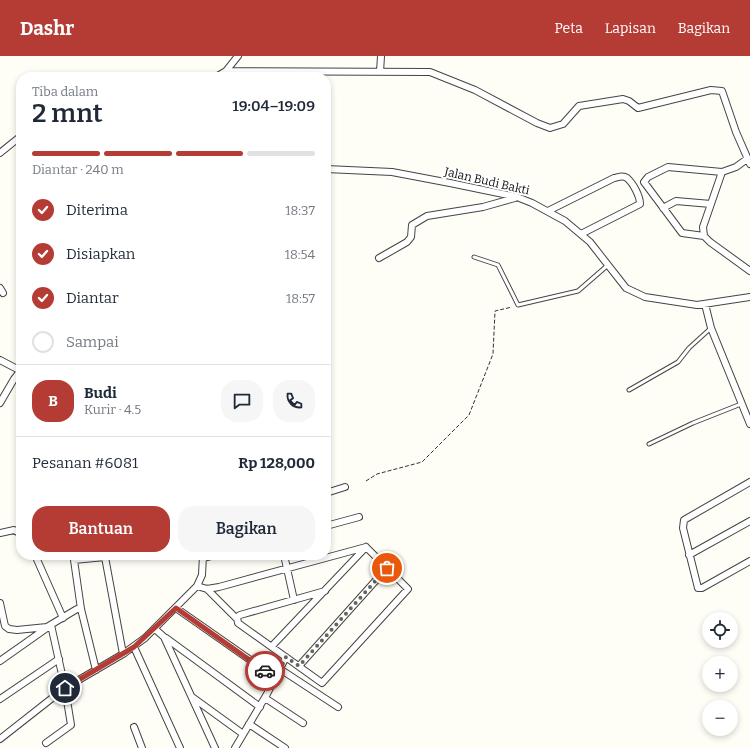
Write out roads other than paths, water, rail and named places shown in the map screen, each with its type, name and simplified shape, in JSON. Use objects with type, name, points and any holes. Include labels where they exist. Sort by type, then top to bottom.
[{"type":"street","points":[[226,71],[238,56]]},
{"type":"street","points":[[380,56],[380,72]]},
{"type":"street","points":[[226,71],[430,72],[475,90],[537,123],[550,128],[563,124],[579,106],[623,100],[629,101],[638,108],[711,90],[720,90],[722,91],[748,162],[722,172],[668,167],[648,177],[644,182],[682,233],[704,236],[750,271]]},
{"type":"street","points":[[0,152],[16,140]]},
{"type":"street","name":"Jalan Budi Bakti","points":[[331,169],[392,172],[450,182],[516,197],[532,203],[565,221],[581,234],[590,242],[626,288],[637,294],[670,302],[705,304],[750,297]]},
{"type":"street","points":[[704,236],[703,227],[722,172]]},
{"type":"street","points":[[548,211],[614,178],[622,176],[627,178],[640,198],[640,204],[581,234]]},
{"type":"street","points":[[378,258],[407,242],[411,237],[412,225],[422,218],[483,207],[516,197]]},
{"type":"street","points":[[663,208],[676,201],[711,204]]},
{"type":"street","points":[[705,304],[711,328],[750,424]]},
{"type":"street","points":[[0,360],[16,368]]},
{"type":"street","points":[[0,403],[10,384],[16,376]]},
{"type":"street","points":[[750,482],[684,520],[689,555],[698,588],[702,588],[750,560]]},
{"type":"street","points":[[331,492],[346,487]]},
{"type":"street","points":[[331,525],[359,517]]},
{"type":"street","points":[[689,555],[750,521]]},
{"type":"street","points":[[0,533],[14,530],[16,531]]},
{"type":"street","points":[[197,586],[207,589],[236,618],[238,623],[322,683],[408,589],[366,547]]},
{"type":"street","points":[[331,557],[366,547]]},
{"type":"street","points":[[272,646],[325,592],[366,547]]},
{"type":"street","points":[[37,560],[63,618]]},
{"type":"street","points":[[74,560],[81,609],[96,670]]},
{"type":"street","points":[[105,560],[123,654]]},
{"type":"street","points":[[0,739],[65,688],[134,647],[155,629],[197,586],[202,575],[203,560]]},
{"type":"street","points":[[285,560],[294,600]]},
{"type":"street","points":[[207,589],[320,560]]},
{"type":"street","points":[[299,666],[387,568]]},
{"type":"street","points":[[236,618],[240,615],[325,592]]},
{"type":"street","points":[[0,603],[7,629],[24,630],[51,625]]},
{"type":"street","points":[[176,608],[276,678]]},
{"type":"street","points":[[0,661],[51,625],[77,609],[81,609]]},
{"type":"street","points":[[46,743],[72,725],[51,625]]},
{"type":"street","points":[[155,629],[260,707]]},
{"type":"street","points":[[164,637],[215,748]]},
{"type":"street","points":[[134,647],[180,748]]},
{"type":"street","points":[[235,748],[248,724],[260,707],[286,657]]},
{"type":"street","points":[[0,699],[59,659]]},
{"type":"street","points":[[280,669],[338,707]]},
{"type":"street","points":[[192,697],[243,734]]},
{"type":"street","points":[[265,698],[303,723]]},
{"type":"street","points":[[248,724],[285,748]]},
{"type":"street","points":[[134,727],[142,748]]},
{"type":"lane","points":[[474,257],[498,265],[518,305],[578,291],[608,265]]},
{"type":"lane","points":[[629,390],[678,362],[689,348],[711,328]]},
{"type":"lane","points":[[649,444],[693,423],[741,404]]}]
